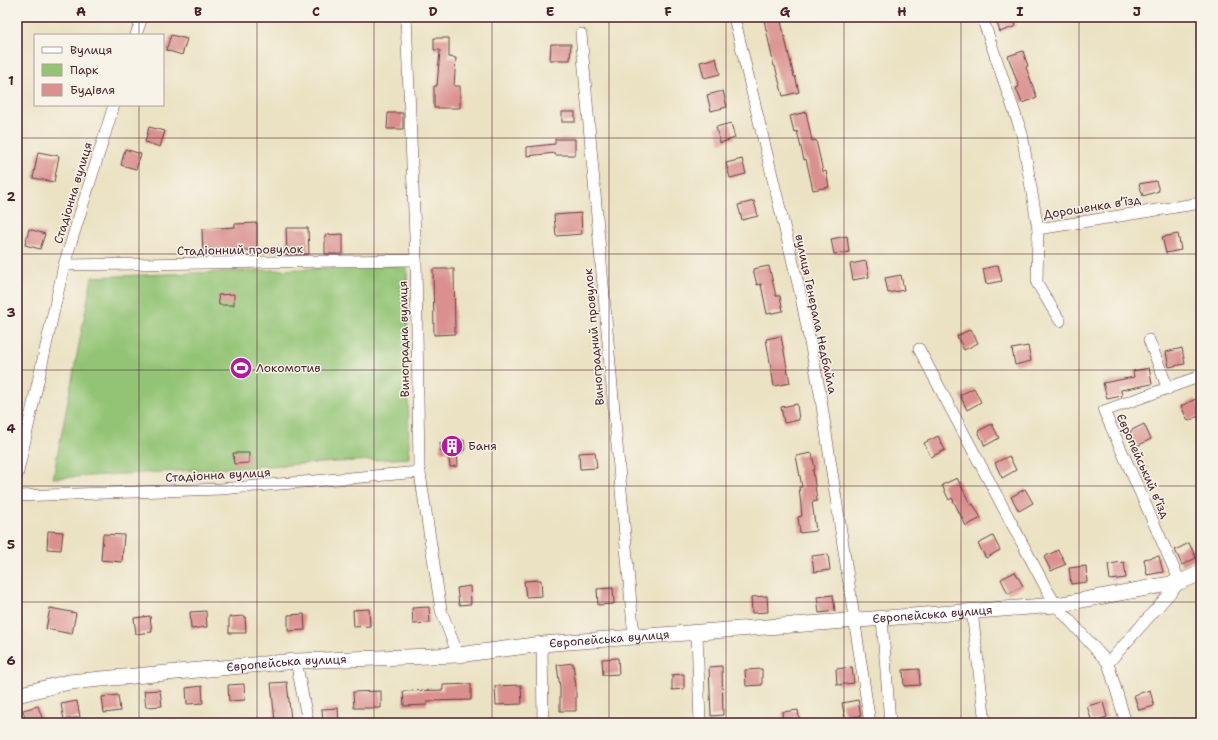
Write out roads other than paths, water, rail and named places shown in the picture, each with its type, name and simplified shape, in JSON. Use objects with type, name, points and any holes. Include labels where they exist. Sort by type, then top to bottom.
[{"type":"street","points":[[136,34],[142,17]]},
{"type":"street","name":"Виноградна вулиця","points":[[406,17],[416,260],[420,472],[441,610],[458,655]]},
{"type":"street","name":"вулиця Генерала Недбайла","points":[[734,17],[800,292],[816,370],[856,620],[870,723]]},
{"type":"street","points":[[982,17],[1022,134],[1038,229]]},
{"type":"street","name":"Виноградний провулок","points":[[581,34],[634,638]]},
{"type":"street","name":"Стадіонна вулиця","points":[[17,476],[64,265],[114,106]]},
{"type":"street","name":"Дорошенка в’їзд","points":[[1060,321],[1037,283],[1038,229],[1201,202]]},
{"type":"street","name":"Стадіонний провулок","points":[[64,265],[416,260]]},
{"type":"street","points":[[1149,340],[1168,389]]},
{"type":"street","points":[[919,349],[1056,605],[1108,663],[1126,723]]},
{"type":"street","name":"Європейський в’їзд","points":[[1180,582],[1104,411],[1201,376]]},
{"type":"street","name":"Стадіонна вулиця","points":[[17,496],[221,489],[420,472]]},
{"type":"street","name":"Європейська вулиця","points":[[17,695],[69,682],[296,661],[458,655],[542,644],[1056,605],[1180,582],[1201,573]]},
{"type":"street","points":[[1108,663],[1180,582]]},
{"type":"street","points":[[972,611],[985,723]]},
{"type":"street","points":[[882,618],[890,723]]},
{"type":"street","points":[[697,633],[700,723]]},
{"type":"street","points":[[542,644],[543,723]]},
{"type":"street","points":[[296,661],[308,723]]},
{"type":"place","name":"Локомотив","points":[[241,368]]},
{"type":"place","name":"Баня","points":[[452,446]]}]
